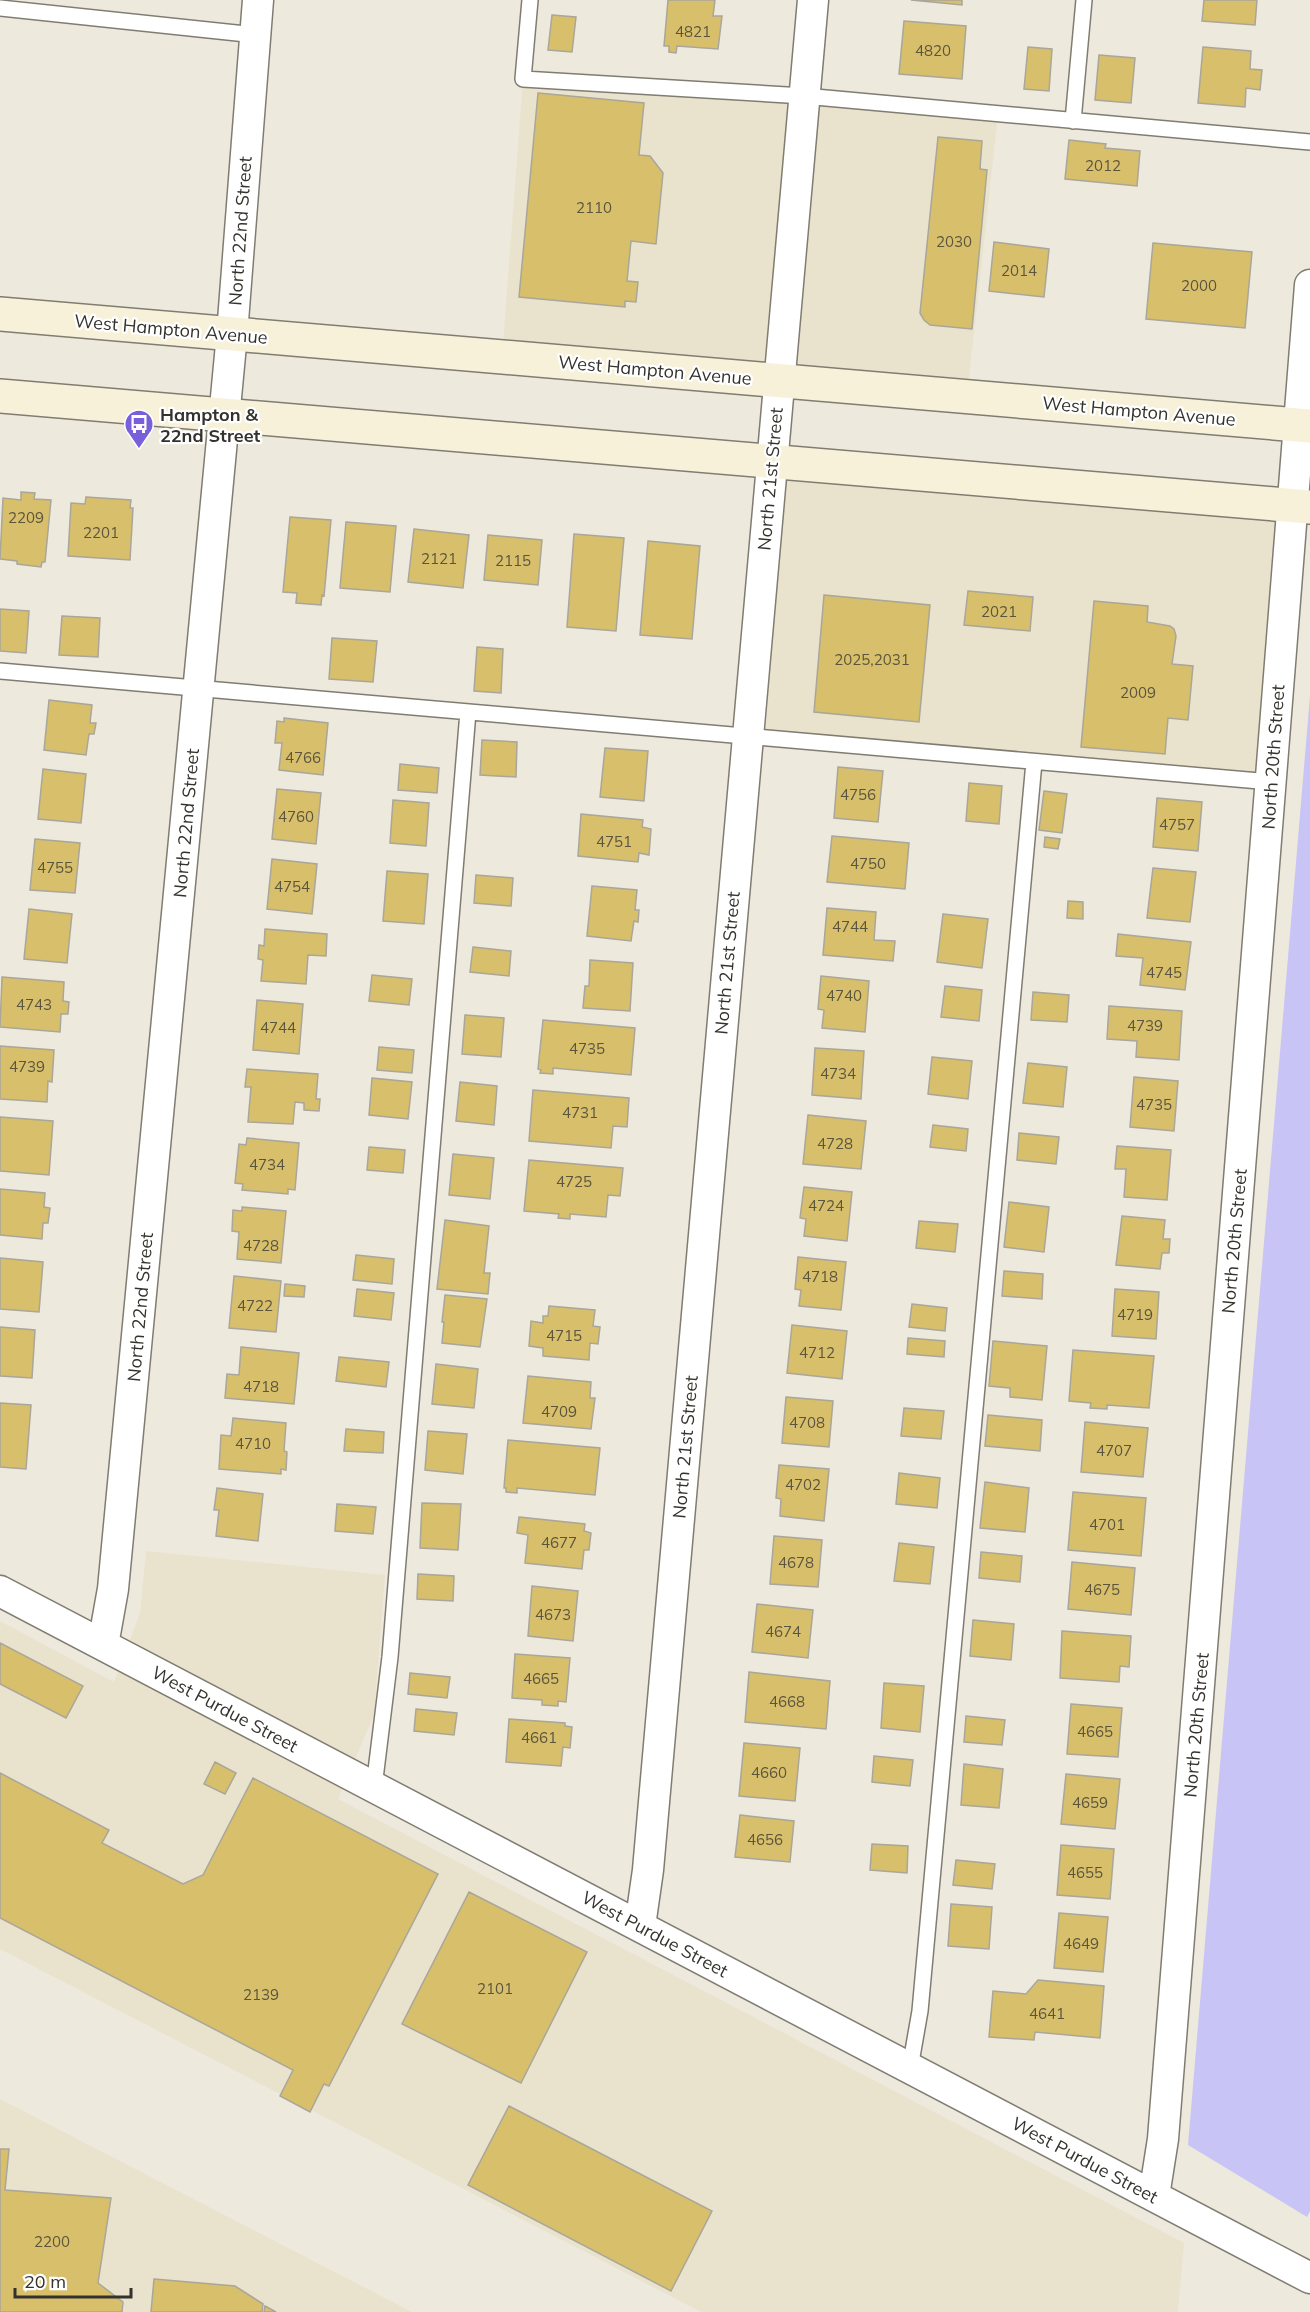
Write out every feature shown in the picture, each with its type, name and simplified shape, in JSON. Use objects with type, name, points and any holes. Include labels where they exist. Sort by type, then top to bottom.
[{"type":"main road","name":"West Hampton Avenue","points":[[0,314],[1304,425]]},
{"type":"main road","points":[[0,396],[1301,506]]},
{"type":"street","name":"North 22nd Street","points":[[103,1645],[113,1589],[225,415],[258,0]]},
{"type":"street","name":"North 21st Street","points":[[640,1926],[648,1870],[813,0]]},
{"type":"street","name":"North 20th Street","points":[[1154,2196],[1164,2127],[1271,782],[1301,506],[1310,285]]},
{"type":"street","name":"West Purdue Street","points":[[0,1591],[1310,2278]]},
{"type":"lane","points":[[530,0],[523,79],[804,96],[1310,142]]},
{"type":"lane","points":[[1073,121],[1084,0]]},
{"type":"lane","points":[[0,8],[255,35]]},
{"type":"lane","points":[[0,670],[1271,782]]},
{"type":"lane","points":[[374,1787],[391,1645],[468,712]]},
{"type":"lane","points":[[910,2068],[920,2011],[1034,762]]},
{"type":"shaded area","points":[[523,79],[998,115],[967,396],[502,357]]},
{"type":"shaded area","points":[[771,461],[1292,506],[1271,782],[747,737]]},
{"type":"shaded area","points":[[1310,696],[1310,2211],[1307,2217],[1188,2145]]},
{"type":"shaded area","points":[[146,1551],[385,1575],[374,1715],[338,1799],[1184,2243],[1178,2312],[701,2312],[0,1949],[0,1621],[114,1682],[140,1613]]},
{"type":"shaded area","points":[[0,2099],[412,2312],[0,2312]]},
{"type":"building","points":[[668,0],[715,0],[713,16],[722,16],[718,49],[677,46],[676,53],[669,52],[669,46],[664,46]]},
{"type":"building","points":[[911,0],[962,0],[962,5]]},
{"type":"building","points":[[1204,0],[1257,0],[1255,25],[1202,21]]},
{"type":"building","points":[[552,15],[576,17],[572,52],[548,50]]},
{"type":"building","points":[[904,21],[966,26],[962,79],[899,74]]},
{"type":"building","points":[[1028,47],[1052,49],[1049,91],[1024,89]]},
{"type":"building","points":[[1203,47],[1251,51],[1250,69],[1262,70],[1260,90],[1246,88],[1245,107],[1198,103]]},
{"type":"building","points":[[1099,55],[1135,58],[1131,103],[1095,100]]},
{"type":"building","points":[[538,93],[644,103],[639,155],[650,156],[663,173],[656,244],[631,241],[627,281],[638,282],[636,302],[625,301],[625,307],[519,297]]},
{"type":"building","points":[[938,137],[982,141],[980,169],[987,170],[972,329],[930,325],[920,313]]},
{"type":"building","points":[[1069,140],[1106,144],[1105,148],[1140,151],[1137,186],[1065,179]]},
{"type":"building","points":[[994,242],[1049,249],[1044,297],[989,291]]},
{"type":"building","points":[[1153,243],[1252,252],[1245,328],[1146,319]]},
{"type":"building","points":[[21,492],[35,493],[34,499],[51,500],[45,562],[42,562],[41,567],[0,559],[3,498],[21,500]]},
{"type":"building","points":[[86,497],[131,500],[130,508],[133,508],[130,560],[68,556],[71,503],[85,504]]},
{"type":"building","points":[[290,517],[331,520],[324,596],[322,595],[321,605],[296,603],[297,593],[283,592]]},
{"type":"building","points":[[346,522],[396,526],[390,592],[340,588]]},
{"type":"building","points":[[414,529],[469,535],[463,588],[408,582]]},
{"type":"building","points":[[574,534],[624,538],[616,631],[567,627]]},
{"type":"building","points":[[488,535],[542,540],[538,585],[484,580]]},
{"type":"building","points":[[648,541],[700,546],[692,639],[640,635]]},
{"type":"building","points":[[968,591],[1033,597],[1030,631],[964,625]]},
{"type":"building","points":[[824,595],[930,605],[919,722],[814,712]]},
{"type":"building","points":[[1094,601],[1148,606],[1147,622],[1170,626],[1174,629],[1176,636],[1172,664],[1193,666],[1188,720],[1168,718],[1165,754],[1081,747]]},
{"type":"building","points":[[0,609],[29,611],[26,653],[0,651]]},
{"type":"building","points":[[62,616],[100,618],[98,657],[59,655]]},
{"type":"building","points":[[332,638],[377,641],[373,682],[329,679]]},
{"type":"building","points":[[477,647],[503,649],[501,693],[474,691]]},
{"type":"building","points":[[49,700],[92,705],[90,723],[96,723],[94,734],[89,734],[86,755],[44,750]]},
{"type":"building","points":[[284,718],[328,723],[323,775],[279,770],[282,743],[275,743],[277,721],[284,722]]},
{"type":"building","points":[[482,740],[517,742],[516,777],[480,775]]},
{"type":"building","points":[[605,748],[648,751],[644,801],[600,797]]},
{"type":"building","points":[[400,764],[439,768],[437,793],[398,790]]},
{"type":"building","points":[[838,767],[883,771],[878,822],[834,818]]},
{"type":"building","points":[[43,769],[86,774],[81,823],[38,819]]},
{"type":"building","points":[[969,783],[1002,786],[999,824],[966,821]]},
{"type":"building","points":[[277,789],[321,793],[316,844],[272,839]]},
{"type":"building","points":[[1044,791],[1067,794],[1062,833],[1039,830]]},
{"type":"building","points":[[1157,798],[1202,802],[1198,851],[1153,847]]},
{"type":"building","points":[[393,800],[429,803],[426,846],[390,843]]},
{"type":"building","points":[[581,814],[643,820],[642,827],[651,829],[649,855],[639,853],[638,862],[578,856]]},
{"type":"building","points":[[832,836],[909,843],[905,889],[827,882]]},
{"type":"building","points":[[1045,837],[1060,839],[1058,849],[1044,847]]},
{"type":"building","points":[[35,839],[80,843],[75,893],[30,890]]},
{"type":"building","points":[[272,859],[317,864],[312,914],[267,909]]},
{"type":"building","points":[[1153,868],[1196,872],[1190,922],[1147,918]]},
{"type":"building","points":[[387,871],[428,874],[424,924],[383,921]]},
{"type":"building","points":[[476,875],[513,878],[511,906],[474,903]]},
{"type":"building","points":[[592,886],[637,890],[635,910],[639,910],[638,922],[634,921],[631,941],[587,936]]},
{"type":"building","points":[[1068,901],[1083,902],[1083,919],[1067,918]]},
{"type":"building","points":[[827,908],[876,912],[874,940],[895,941],[893,961],[823,955]]},
{"type":"building","points":[[29,909],[72,914],[67,963],[24,959]]},
{"type":"building","points":[[943,914],[988,919],[982,968],[937,962]]},
{"type":"building","points":[[265,929],[327,934],[326,956],[308,955],[306,984],[261,981],[263,960],[258,959],[259,945],[264,946]]},
{"type":"building","points":[[1118,934],[1191,942],[1185,990],[1140,985],[1143,958],[1116,956]]},
{"type":"building","points":[[473,947],[511,951],[509,976],[470,972]]},
{"type":"building","points":[[590,960],[633,963],[630,1011],[583,1008],[585,986],[589,986]]},
{"type":"building","points":[[372,975],[412,979],[409,1005],[369,1001]]},
{"type":"building","points":[[821,976],[869,981],[865,1032],[822,1028],[824,1010],[818,1009]]},
{"type":"building","points":[[2,977],[64,982],[63,1001],[69,1002],[68,1014],[61,1014],[60,1032],[0,1027]]},
{"type":"building","points":[[945,986],[982,990],[979,1021],[941,1017]]},
{"type":"building","points":[[1033,992],[1069,995],[1067,1022],[1031,1020]]},
{"type":"building","points":[[257,1000],[303,1004],[299,1054],[253,1050]]},
{"type":"building","points":[[1109,1006],[1182,1011],[1179,1060],[1136,1057],[1137,1041],[1107,1039]]},
{"type":"building","points":[[465,1015],[504,1018],[501,1057],[462,1054]]},
{"type":"building","points":[[543,1020],[635,1028],[631,1075],[553,1068],[553,1074],[540,1073],[541,1070],[538,1069]]},
{"type":"building","points":[[0,1046],[54,1050],[52,1082],[48,1081],[47,1102],[0,1099]]},
{"type":"building","points":[[379,1047],[414,1050],[412,1073],[377,1070]]},
{"type":"building","points":[[815,1048],[864,1051],[861,1099],[812,1095]]},
{"type":"building","points":[[932,1057],[972,1061],[968,1099],[928,1094]]},
{"type":"building","points":[[1028,1063],[1067,1067],[1063,1107],[1023,1103]]},
{"type":"building","points":[[247,1069],[318,1074],[316,1099],[320,1099],[319,1111],[304,1110],[304,1103],[295,1102],[293,1124],[248,1122],[251,1087],[245,1087]]},
{"type":"building","points":[[1134,1077],[1178,1081],[1174,1131],[1130,1127]]},
{"type":"building","points":[[372,1078],[412,1082],[408,1119],[369,1115]]},
{"type":"building","points":[[460,1082],[497,1086],[494,1125],[456,1121]]},
{"type":"building","points":[[533,1090],[629,1098],[627,1127],[613,1126],[611,1148],[529,1141]]},
{"type":"building","points":[[808,1115],[866,1121],[861,1169],[803,1164]]},
{"type":"building","points":[[0,1117],[53,1121],[49,1175],[0,1171]]},
{"type":"building","points":[[933,1125],[968,1129],[966,1151],[930,1147]]},
{"type":"building","points":[[1019,1133],[1059,1137],[1056,1164],[1017,1160]]},
{"type":"building","points":[[247,1138],[299,1143],[295,1190],[288,1189],[288,1194],[242,1190],[243,1184],[235,1183],[239,1144],[246,1145]]},
{"type":"building","points":[[1117,1146],[1171,1150],[1167,1200],[1124,1197],[1126,1169],[1115,1169]]},
{"type":"building","points":[[369,1147],[405,1150],[403,1173],[367,1170]]},
{"type":"building","points":[[453,1154],[494,1158],[490,1199],[449,1195]]},
{"type":"building","points":[[529,1160],[623,1168],[620,1196],[608,1195],[606,1217],[570,1214],[570,1219],[558,1218],[559,1214],[524,1211]]},
{"type":"building","points":[[804,1187],[852,1192],[847,1241],[804,1236],[806,1219],[800,1218]]},
{"type":"building","points":[[0,1189],[45,1193],[44,1207],[50,1208],[48,1223],[43,1223],[42,1239],[0,1235]]},
{"type":"building","points":[[1009,1202],[1049,1207],[1044,1252],[1004,1247]]},
{"type":"building","points":[[242,1207],[286,1211],[281,1263],[237,1259],[239,1232],[232,1231],[233,1210],[242,1211]]},
{"type":"building","points":[[1122,1216],[1165,1220],[1163,1239],[1170,1239],[1169,1253],[1162,1253],[1160,1269],[1116,1265]]},
{"type":"building","points":[[445,1220],[489,1226],[484,1273],[490,1273],[488,1294],[437,1289]]},
{"type":"building","points":[[919,1221],[958,1224],[955,1252],[916,1248]]},
{"type":"building","points":[[356,1255],[394,1259],[392,1284],[353,1280]]},
{"type":"building","points":[[798,1257],[846,1262],[841,1310],[799,1306],[801,1290],[795,1289]]},
{"type":"building","points":[[0,1258],[43,1262],[39,1312],[0,1309]]},
{"type":"building","points":[[1004,1271],[1043,1274],[1042,1299],[1002,1296]]},
{"type":"building","points":[[234,1276],[281,1281],[276,1332],[229,1328]]},
{"type":"building","points":[[285,1284],[305,1286],[304,1297],[284,1296]]},
{"type":"building","points":[[357,1289],[394,1293],[391,1320],[354,1316]]},
{"type":"building","points":[[1115,1289],[1159,1292],[1156,1339],[1112,1336]]},
{"type":"building","points":[[445,1295],[487,1299],[480,1347],[442,1343]]},
{"type":"building","points":[[912,1304],[947,1308],[945,1331],[909,1327]]},
{"type":"building","points":[[549,1306],[595,1310],[593,1326],[600,1327],[598,1344],[590,1343],[589,1360],[543,1356],[543,1348],[529,1346],[531,1321],[543,1323],[543,1316],[548,1316]]},
{"type":"building","points":[[792,1325],[847,1331],[842,1379],[787,1373]]},
{"type":"building","points":[[0,1327],[35,1330],[32,1378],[0,1376]]},
{"type":"building","points":[[908,1338],[945,1341],[944,1357],[907,1354]]},
{"type":"building","points":[[993,1341],[1047,1346],[1042,1400],[1010,1397],[1010,1388],[989,1386]]},
{"type":"building","points":[[241,1347],[299,1353],[294,1404],[225,1398],[227,1374],[239,1375]]},
{"type":"building","points":[[1073,1350],[1154,1356],[1149,1408],[1107,1405],[1107,1409],[1090,1408],[1091,1403],[1069,1401]]},
{"type":"building","points":[[339,1357],[389,1362],[386,1387],[336,1381]]},
{"type":"building","points":[[436,1364],[478,1369],[474,1408],[432,1404]]},
{"type":"building","points":[[528,1376],[591,1382],[590,1398],[595,1398],[591,1429],[523,1423]]},
{"type":"building","points":[[786,1397],[833,1401],[829,1447],[782,1443]]},
{"type":"building","points":[[0,1403],[31,1405],[26,1469],[0,1467]]},
{"type":"building","points":[[904,1408],[944,1411],[941,1439],[901,1436]]},
{"type":"building","points":[[988,1415],[1042,1420],[1040,1451],[985,1446]]},
{"type":"building","points":[[233,1418],[286,1423],[284,1451],[287,1452],[286,1470],[281,1469],[281,1474],[219,1469],[221,1435],[231,1436]]},
{"type":"building","points":[[1085,1422],[1148,1428],[1143,1477],[1081,1472]]},
{"type":"building","points":[[346,1429],[384,1432],[383,1453],[344,1451]]},
{"type":"building","points":[[428,1431],[467,1434],[463,1474],[425,1470]]},
{"type":"building","points":[[508,1440],[600,1448],[595,1495],[517,1488],[517,1493],[506,1492],[504,1488]]},
{"type":"building","points":[[779,1465],[829,1469],[824,1521],[780,1516],[781,1499],[776,1498]]},
{"type":"building","points":[[899,1473],[940,1478],[937,1508],[896,1504]]},
{"type":"building","points":[[985,1482],[1029,1488],[1025,1532],[980,1528]]},
{"type":"building","points":[[217,1488],[263,1494],[258,1541],[216,1536],[219,1510],[214,1510]]},
{"type":"building","points":[[1073,1492],[1146,1498],[1141,1556],[1068,1550]]},
{"type":"building","points":[[422,1503],[461,1504],[458,1550],[420,1548]]},
{"type":"building","points":[[337,1504],[376,1507],[373,1534],[335,1531]]},
{"type":"building","points":[[519,1517],[585,1524],[584,1531],[591,1533],[589,1550],[584,1550],[582,1569],[525,1563],[528,1535],[517,1533]]},
{"type":"building","points":[[774,1536],[822,1540],[818,1587],[770,1584]]},
{"type":"building","points":[[899,1543],[934,1547],[930,1584],[894,1581]]},
{"type":"building","points":[[981,1552],[1022,1556],[1020,1582],[979,1578]]},
{"type":"building","points":[[1072,1562],[1135,1568],[1131,1615],[1068,1609]]},
{"type":"building","points":[[418,1574],[454,1576],[453,1601],[417,1599]]},
{"type":"building","points":[[532,1586],[578,1591],[573,1641],[528,1636]]},
{"type":"building","points":[[757,1604],[813,1610],[808,1658],[752,1652]]},
{"type":"building","points":[[973,1620],[1014,1624],[1011,1660],[970,1656]]},
{"type":"building","points":[[1062,1631],[1131,1636],[1129,1667],[1120,1666],[1119,1682],[1060,1678]]},
{"type":"building","points":[[0,1643],[83,1686],[66,1718],[0,1684]]},
{"type":"building","points":[[515,1654],[570,1658],[566,1702],[558,1701],[558,1706],[542,1705],[542,1700],[512,1698]]},
{"type":"building","points":[[749,1672],[830,1681],[826,1729],[745,1722]]},
{"type":"building","points":[[410,1673],[450,1677],[447,1698],[408,1694]]},
{"type":"building","points":[[884,1683],[924,1686],[920,1732],[881,1728]]},
{"type":"building","points":[[1071,1704],[1122,1708],[1118,1757],[1067,1754]]},
{"type":"building","points":[[416,1709],[457,1713],[454,1735],[414,1731]]},
{"type":"building","points":[[966,1716],[1005,1720],[1002,1745],[964,1742]]},
{"type":"building","points":[[509,1719],[565,1723],[565,1726],[572,1727],[570,1748],[563,1747],[561,1766],[506,1762]]},
{"type":"building","points":[[744,1743],[800,1748],[795,1801],[739,1796]]},
{"type":"building","points":[[874,1756],[913,1760],[910,1786],[872,1782]]},
{"type":"building","points":[[215,1762],[236,1773],[225,1794],[204,1784]]},
{"type":"building","points":[[964,1764],[1003,1769],[999,1808],[961,1805]]},
{"type":"building","points":[[0,1773],[109,1830],[102,1843],[183,1884],[203,1875],[253,1778],[438,1874],[329,2086],[324,2084],[310,2112],[280,2096],[293,2070],[0,1918]]},
{"type":"building","points":[[1066,1774],[1120,1779],[1115,1829],[1061,1824]]},
{"type":"building","points":[[740,1815],[794,1821],[790,1862],[735,1857]]},
{"type":"building","points":[[872,1844],[908,1846],[907,1873],[870,1870]]},
{"type":"building","points":[[1061,1845],[1114,1849],[1110,1899],[1057,1895]]},
{"type":"building","points":[[956,1860],[995,1864],[992,1889],[953,1885]]},
{"type":"building","points":[[469,1892],[587,1952],[521,2083],[402,2024]]},
{"type":"building","points":[[951,1904],[992,1907],[989,1949],[948,1946]]},
{"type":"building","points":[[1059,1913],[1108,1917],[1103,1972],[1054,1968]]},
{"type":"building","points":[[1038,1980],[1104,1986],[1100,2038],[1035,2032],[1034,2040],[989,2037],[993,1991],[1026,1994]]},
{"type":"building","points":[[509,2106],[712,2211],[671,2291],[468,2185]]},
{"type":"building","points":[[0,2149],[9,2149],[5,2190],[111,2198],[98,2283],[123,2302],[122,2312],[0,2312]]},
{"type":"building","points":[[154,2279],[235,2286],[263,2304],[262,2312],[151,2312]]},
{"type":"building","points":[[265,2306],[276,2312],[264,2312]]},
{"type":"place","name":"Hampton & 22nd Street","points":[[139,450]]}]
